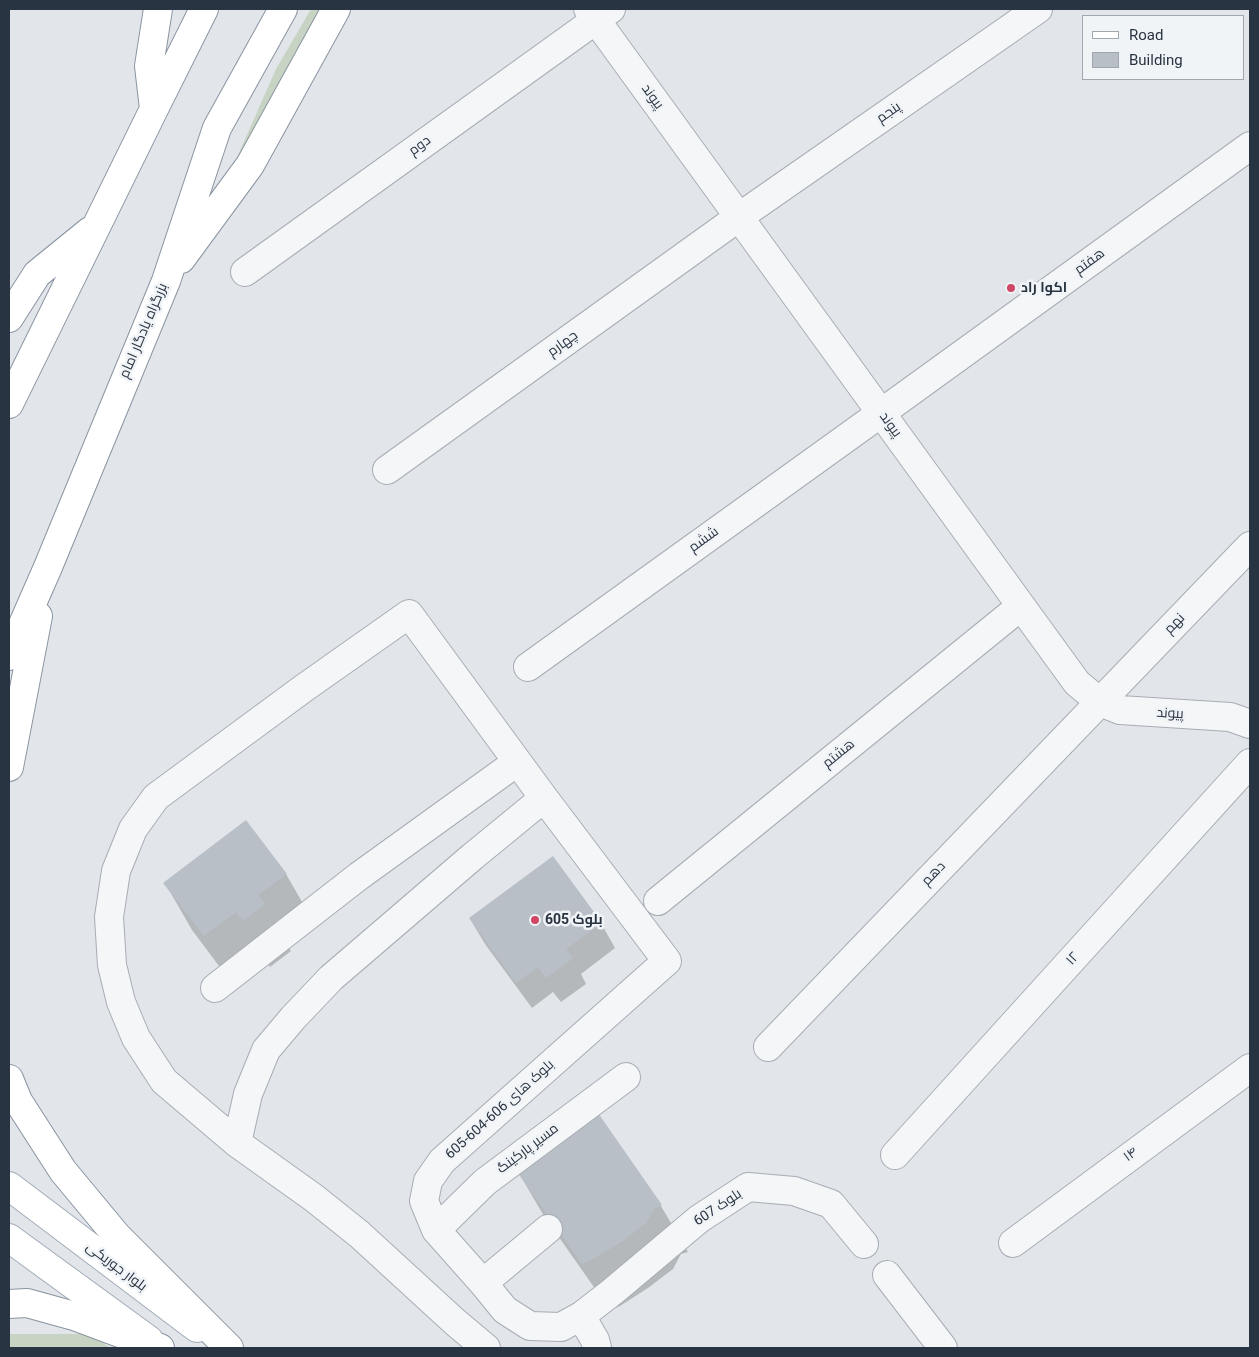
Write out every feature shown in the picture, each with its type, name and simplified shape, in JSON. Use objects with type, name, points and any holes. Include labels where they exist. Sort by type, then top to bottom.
[{"type":"main road","points":[[154,109],[149,66],[158,9]]},
{"type":"main road","points":[[9,404],[204,9]]},
{"type":"main road","name":"بزرگراه یادگار امام","points":[[9,656],[48,567],[166,280],[217,128],[283,9]]},
{"type":"main road","points":[[166,280],[250,165],[336,9]]},
{"type":"main road","points":[[9,318],[37,274],[97,225]]},
{"type":"main road","points":[[9,767],[48,567]]},
{"type":"main road","points":[[9,1079],[18,1101],[63,1171],[117,1236],[229,1348]]},
{"type":"main road","name":"بلوار جوریکی","points":[[9,1186],[224,1348]]},
{"type":"main road","points":[[9,1238],[160,1348]]},
{"type":"main road","points":[[9,1304],[27,1303],[74,1316],[160,1348]]},
{"type":"street","name":"پنجم","points":[[739,217],[1038,9]]},
{"type":"street","name":"پیوند","points":[[598,12],[739,217],[1076,683],[1100,702],[1120,710],[1230,717],[1250,724]]},
{"type":"street","name":"دوم","points":[[245,272],[598,12]]},
{"type":"street","name":"هفتم","points":[[881,413],[1250,146]]},
{"type":"street","name":"چهارم","points":[[387,470],[739,217]]},
{"type":"street","name":"ششم","points":[[528,667],[881,413]]},
{"type":"street","name":"نهم","points":[[1100,702],[1250,546]]},
{"type":"street","name":"هشتم","points":[[658,901],[1021,606]]},
{"type":"street","points":[[237,1143],[248,1094],[266,1050],[293,1018],[331,978],[544,798],[409,614],[304,688],[156,798],[133,830],[116,871],[109,917],[112,966],[121,1002],[136,1038],[164,1081],[237,1143],[314,1198],[359,1234],[486,1348]]},
{"type":"street","name":"دهم","points":[[768,1047],[1100,702]]},
{"type":"street","points":[[214,988],[359,876],[517,762]]},
{"type":"street","name":"۱۲","points":[[895,1155],[1250,763]]},
{"type":"street","name":"بلوک های 606-604-605","points":[[482,1283],[436,1230],[424,1201],[428,1182],[442,1161],[667,961],[544,798]]},
{"type":"street","name":"۱۴","points":[[1012,1243],[1250,1068]]},
{"type":"street","name":"مسیر پارکینگ","points":[[436,1230],[485,1182],[626,1077]]},
{"type":"street","name":"بلوک 607","points":[[482,1283],[505,1310],[530,1326],[561,1327],[581,1316],[699,1219],[748,1187],[794,1191],[831,1204],[864,1244]]},
{"type":"street","points":[[482,1283],[548,1229]]},
{"type":"street","points":[[887,1275],[943,1348]]},
{"type":"street","points":[[581,1316],[598,1348]]},
{"type":"green space","points":[[311,9],[325,9],[262,114],[227,180],[276,69]]},
{"type":"green space","points":[[9,1334],[91,1334],[110,1348],[9,1348]]},
{"type":"building","points":[[246,820],[287,874],[258,895],[265,904],[243,921],[236,912],[204,936],[163,883]]},
{"type":"building","name":"بلوک 605","points":[[553,856],[602,923],[566,949],[573,958],[546,978],[538,967],[516,983],[469,918]]},
{"type":"building","points":[[596,1110],[662,1205],[655,1208],[646,1223],[621,1242],[582,1264],[515,1169]]},
{"type":"place","name":"اکوا راد","points":[[1011,288]]},
{"type":"place","name":"بلوک 605","points":[[535,920]]}]
